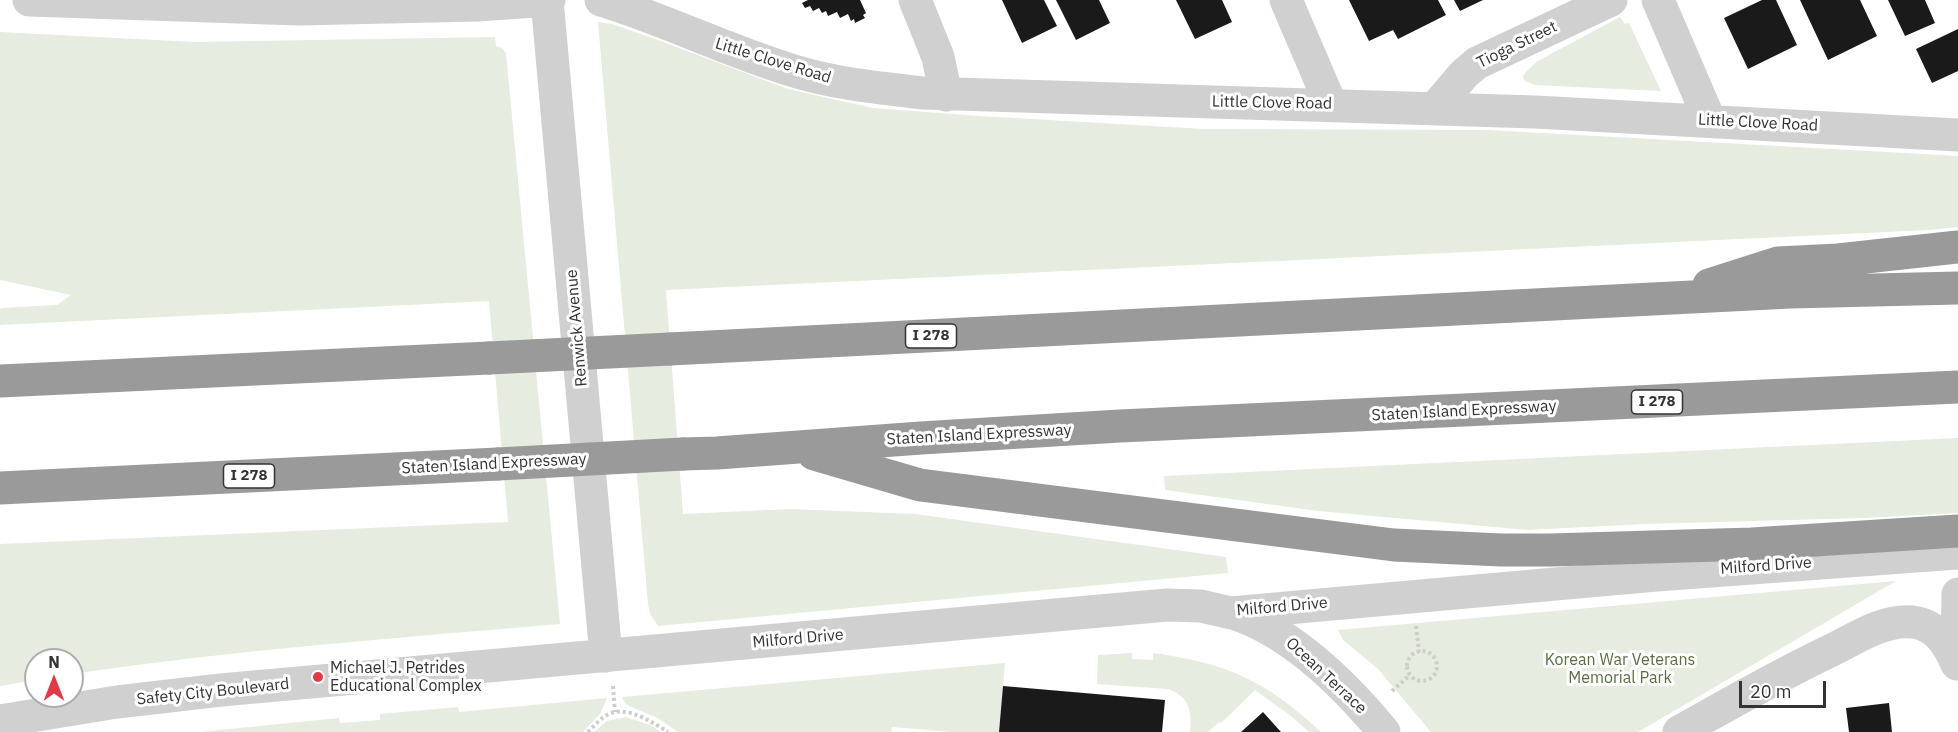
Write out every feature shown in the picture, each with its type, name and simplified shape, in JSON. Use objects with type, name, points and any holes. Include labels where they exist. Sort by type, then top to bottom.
[{"type":"highway","points":[[1663,299],[1778,263],[1860,258],[1958,247]]},
{"type":"highway","name":"I 278","points":[[0,381],[1790,292],[1958,288]]},
{"type":"highway","name":"Staten Island Expressway","points":[[0,488],[792,448],[1108,427],[1958,387]]},
{"type":"highway","points":[[792,448],[920,484],[1394,545],[1551,550],[1752,544],[1958,531]]},
{"type":"street","points":[[29,0],[299,9],[478,5],[548,0]]},
{"type":"street","name":"Renwick Avenue","points":[[548,0],[609,671]]},
{"type":"street","name":"Little Clove Road","points":[[601,0],[796,71],[875,88],[946,95],[1435,108],[1958,135]]},
{"type":"street","points":[[915,0],[938,57],[946,95]]},
{"type":"street","points":[[1286,0],[1331,105]]},
{"type":"street","name":"Tioga Street","points":[[1435,108],[1464,74],[1477,63],[1611,0]]},
{"type":"street","points":[[1658,0],[1710,121]]},
{"type":"street","name":"Milford Drive","points":[[609,671],[1167,605],[1201,606],[1231,613],[1656,575],[1958,553]]},
{"type":"street","points":[[1957,669],[1958,594]]},
{"type":"street","name":"Ocean Terrace","points":[[1231,613],[1267,627],[1296,646],[1348,694],[1384,732]]},
{"type":"street","points":[[1678,732],[1794,668],[1881,626],[1915,622],[1932,629],[1946,643],[1957,669]]},
{"type":"street","name":"Safety City Boulevard","points":[[0,721],[117,702],[209,691],[609,671]]},
{"type":"path","points":[[1416,621],[1419,652]]},
{"type":"path","points":[[1419,652],[1432,657],[1436,670],[1427,680],[1418,680],[1410,675],[1407,666],[1411,657],[1419,652]]},
{"type":"path","points":[[609,671],[615,712]]},
{"type":"path","points":[[1392,691],[1410,675]]},
{"type":"path","points":[[588,732],[605,716],[615,712],[640,717],[668,732]]},
{"type":"green space","points":[[1620,17],[1625,24],[1629,23],[1661,91],[1535,85],[1525,81],[1523,77],[1525,73],[1536,62]]},
{"type":"green space","points":[[598,22],[612,24],[666,43],[788,89],[873,108],[1204,129],[1488,130],[1958,156],[1958,227],[666,290],[683,514],[790,509],[915,514],[1226,557],[1228,573],[658,626],[650,614],[648,604]]},
{"type":"green space","points":[[0,32],[194,42],[495,37],[496,46],[502,48],[506,53],[560,624],[255,651],[84,672],[84,648],[24,648],[24,682],[0,686],[0,544],[508,522],[489,301],[0,325],[0,309],[2,308],[57,305],[71,295],[0,280]]},
{"type":"green space","points":[[1958,438],[1958,513],[1864,518],[1645,524],[1528,530],[1318,511],[1165,490],[1164,476]]},
{"type":"green space","name":"Korean War Veterans Memorial Park","points":[[1896,581],[1638,732],[1431,732],[1378,669],[1343,640],[1338,630]]},
{"type":"green space","points":[[1132,653],[1132,659],[1153,660],[1153,653],[1203,662],[1225,669],[1263,687],[1301,714],[1321,732],[1309,732],[1255,690],[1221,723],[1219,722],[1208,732],[1190,732],[1190,711],[1185,701],[1175,692],[1168,689],[1097,684],[1098,655]]},
{"type":"green space","points":[[1005,663],[999,732],[952,732],[892,727],[891,732],[678,732],[658,718],[629,706],[622,697]]},
{"type":"green space","points":[[607,698],[600,714],[583,732],[200,732],[339,718],[340,723],[380,720],[380,714],[458,707],[459,712]]},
{"type":"green space","points":[[626,717],[650,725],[661,732],[594,732],[607,721]]},
{"type":"building","points":[[808,0],[860,0],[866,13],[863,15],[865,18],[855,23],[854,19],[851,21],[848,14],[840,18],[837,12],[828,16],[826,11],[822,13],[819,8],[813,11],[810,6],[805,8],[802,3]]},
{"type":"building","points":[[1002,0],[1044,0],[1057,26],[1022,43]]},
{"type":"building","points":[[1056,0],[1099,0],[1110,23],[1076,40]]},
{"type":"building","points":[[1176,0],[1222,0],[1232,22],[1195,39]]},
{"type":"building","points":[[1349,0],[1438,0],[1446,15],[1398,39],[1393,30],[1369,41]]},
{"type":"building","points":[[1454,0],[1483,0],[1460,11]]},
{"type":"building","points":[[1762,0],[1776,0],[1797,45],[1748,69],[1724,18]]},
{"type":"building","points":[[1800,0],[1860,0],[1877,36],[1828,60]]},
{"type":"building","points":[[1888,0],[1925,0],[1935,23],[1905,36]]},
{"type":"building","points":[[1958,29],[1958,71],[1932,83],[1916,49]]},
{"type":"building","points":[[1003,686],[1165,700],[1162,732],[999,732]]},
{"type":"building","points":[[1889,703],[1892,732],[1849,732],[1846,708]]},
{"type":"building","points":[[1263,712],[1281,732],[1241,732]]},
{"type":"place","name":"Michael J. Petrides Educational Complex","points":[[318,677]]}]
